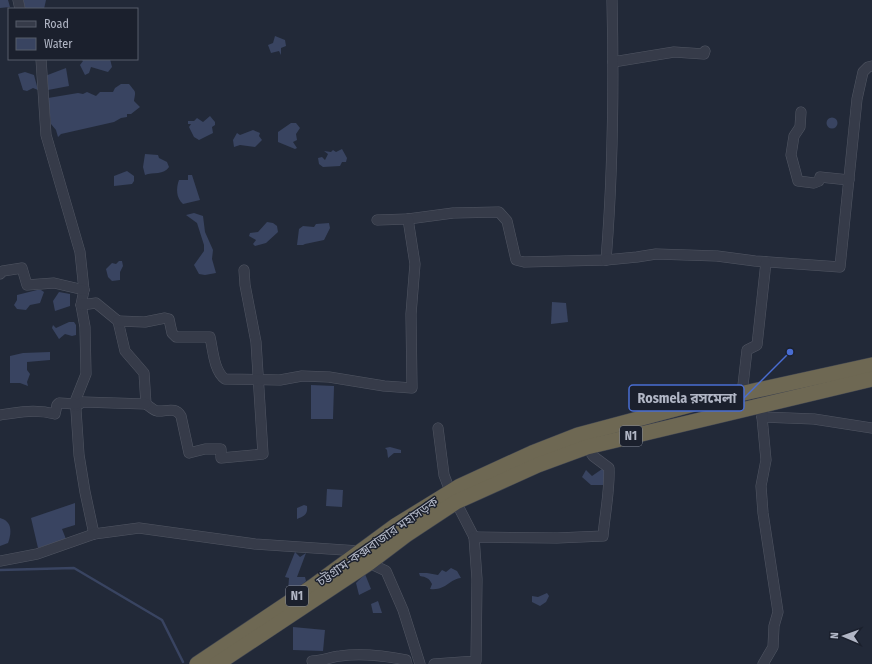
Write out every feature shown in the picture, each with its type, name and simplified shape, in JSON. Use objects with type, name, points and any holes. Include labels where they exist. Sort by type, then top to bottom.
[{"type":"highway","name":"চট্টগ্রাম-কক্সবাজার মহাসড়ক","points":[[197,664],[312,587],[395,526],[532,453],[578,435],[694,404],[872,365]]},
{"type":"highway","name":"চট্টগ্রাম-কক্সবাজার মহাসড়ক","points":[[218,664],[317,596],[369,563],[453,496],[586,447],[763,410],[872,379]]},
{"type":"street","points":[[606,260],[612,185],[612,0]]},
{"type":"street","points":[[613,62],[674,52],[704,54],[705,51]]},
{"type":"street","points":[[41,60],[46,135],[80,252],[84,290],[81,306],[84,327],[86,374],[76,405],[80,462],[88,514],[94,534]]},
{"type":"street","points":[[377,220],[438,214],[499,212],[507,220],[516,260],[524,262],[606,260],[656,254],[717,256],[766,262],[840,267],[856,99],[860,79],[868,67],[872,66]]},
{"type":"street","points":[[801,112],[800,127],[794,136],[791,155],[798,181],[814,183],[819,181],[820,177],[849,180]]},
{"type":"street","points":[[81,306],[96,303],[118,320],[145,322],[165,318],[169,319],[172,333],[176,337],[210,337],[220,376],[225,379],[280,380],[302,376],[329,377],[384,386],[412,388],[411,314],[415,264],[408,218]]},
{"type":"street","points":[[742,394],[747,350],[757,345],[766,262]]},
{"type":"street","points":[[0,274],[3,271],[22,268],[27,285],[54,283],[84,290]]},
{"type":"street","points":[[0,415],[21,411],[39,411],[55,414],[59,403],[76,405],[83,402],[146,404],[155,410],[174,410],[179,412],[188,453],[221,449],[221,458],[263,454],[256,342],[245,285],[244,270]]},
{"type":"street","points":[[118,320],[125,351],[144,373],[146,404]]},
{"type":"street","points":[[763,664],[773,647],[774,626],[778,612],[763,513],[761,486],[766,460],[763,410],[872,428]]},
{"type":"street","points":[[434,664],[476,661],[477,579],[474,537],[453,496],[444,474],[438,428]]},
{"type":"street","points":[[474,537],[557,538],[603,536],[607,493],[610,485],[609,468],[593,456],[586,447]]},
{"type":"street","points":[[0,561],[37,554],[94,534],[139,528],[255,544],[359,551]]},
{"type":"street","points":[[369,563],[386,571],[403,610],[420,664]]},
{"type":"street","points":[[312,660],[324,661],[340,656],[393,657],[406,660],[407,664]]},
{"type":"water","points":[[0,0],[8,0],[10,7],[0,8]]},
{"type":"water","points":[[23,0],[46,0],[44,8],[25,8]]},
{"type":"water","points":[[275,36],[285,40],[286,46],[281,48],[281,55],[279,51],[271,53],[268,45],[273,43]]},
{"type":"water","points":[[82,60],[110,60],[112,67],[108,72],[91,67],[89,73],[85,75],[80,65],[83,61]]},
{"type":"water","points":[[66,68],[69,86],[48,90],[45,76]]},
{"type":"water","points":[[25,72],[34,75],[38,90],[33,88],[27,91],[23,90],[18,74]]},
{"type":"water","points":[[121,84],[129,84],[135,92],[134,101],[140,107],[131,114],[127,114],[127,117],[121,118],[114,122],[61,134],[58,137],[56,130],[51,124],[48,98],[78,93],[83,94],[87,92],[96,96],[100,92],[113,92],[115,88]]},
{"type":"water","points":[[210,116],[215,122],[215,125],[212,127],[213,133],[199,140],[194,137],[189,127],[191,124],[188,124],[188,121],[194,121],[197,118],[203,122]]},
{"type":"water","points":[[830,118],[834,118],[836,119],[836,127],[830,128],[827,125],[827,121]]},
{"type":"water","points":[[291,123],[296,123],[300,128],[296,134],[297,140],[293,142],[297,148],[295,149],[278,142],[278,132]]},
{"type":"water","points":[[253,130],[260,133],[259,136],[262,140],[255,147],[240,145],[234,147],[233,140],[237,133],[240,135]]},
{"type":"water","points":[[342,149],[347,158],[346,162],[342,162],[340,166],[323,167],[319,164],[318,158],[322,157],[325,160],[328,154],[324,151],[331,152],[333,150],[336,152]]},
{"type":"water","points":[[145,154],[158,155],[159,158],[167,162],[169,167],[167,170],[161,172],[145,175],[143,167]]},
{"type":"water","points":[[127,171],[134,176],[134,181],[132,184],[114,186],[114,176]]},
{"type":"water","points":[[188,175],[192,175],[200,200],[183,204],[177,193],[177,186],[179,180],[188,180]]},
{"type":"water","points":[[194,213],[203,216],[205,232],[213,250],[212,259],[216,273],[205,275],[199,274],[194,265],[204,251],[204,245],[197,223],[186,215]]},
{"type":"water","points":[[267,222],[273,223],[277,226],[278,232],[266,243],[255,246],[253,244],[256,240],[249,236],[250,233],[258,232]]},
{"type":"water","points":[[329,223],[330,228],[324,240],[297,245],[299,229],[303,226],[314,227],[316,224]]},
{"type":"water","points":[[119,261],[122,261],[123,266],[120,272],[120,280],[112,281],[108,277],[106,269],[112,263],[116,264]]},
{"type":"water","points":[[37,290],[44,292],[40,303],[30,305],[26,310],[17,309],[14,305],[17,300],[17,295]]},
{"type":"water","points":[[59,292],[70,294],[70,306],[55,311],[53,301]]},
{"type":"water","points":[[552,302],[566,303],[568,322],[551,324]]},
{"type":"water","points":[[69,322],[74,322],[76,325],[76,335],[72,336],[65,334],[59,339],[52,328],[53,325],[56,328]]},
{"type":"water","points":[[50,352],[50,360],[27,362],[27,370],[30,374],[27,382],[28,386],[20,383],[10,383],[10,356],[23,353]]},
{"type":"water","points":[[311,385],[334,386],[333,419],[311,419]]},
{"type":"water","points":[[390,447],[401,450],[401,453],[394,453],[388,458],[387,450],[385,448]]},
{"type":"water","points":[[605,467],[607,490],[603,485],[591,485],[582,477],[586,470],[592,476]]},
{"type":"water","points":[[327,489],[343,490],[342,507],[326,506]]},
{"type":"water","points":[[75,503],[75,525],[62,529],[66,539],[38,548],[31,518]]},
{"type":"water","points":[[304,505],[307,506],[306,513],[304,516],[297,519],[297,508]]},
{"type":"water","points":[[0,518],[4,519],[9,524],[10,535],[8,543],[0,546]]},
{"type":"water","points":[[295,552],[300,557],[306,553],[297,577],[305,577],[306,581],[303,584],[308,587],[288,591],[289,578],[285,577]]},
{"type":"water","points":[[451,568],[457,571],[461,578],[453,580],[444,587],[435,589],[430,589],[432,584],[431,582],[427,578],[420,576],[419,573],[438,575],[442,570],[446,572]]},
{"type":"water","points":[[365,574],[371,589],[359,595],[356,583]]},
{"type":"water","points":[[547,593],[549,596],[546,602],[540,606],[532,602],[532,596],[538,597]]},
{"type":"water","points":[[378,601],[382,613],[373,613],[371,604]]},
{"type":"water","points":[[293,627],[325,630],[323,651],[293,650]]},
{"type":"waterway","points":[[0,570],[74,568],[162,620],[183,662]]},
{"type":"place","name":"Rosmela রসমেলা","points":[[790,352]]}]
